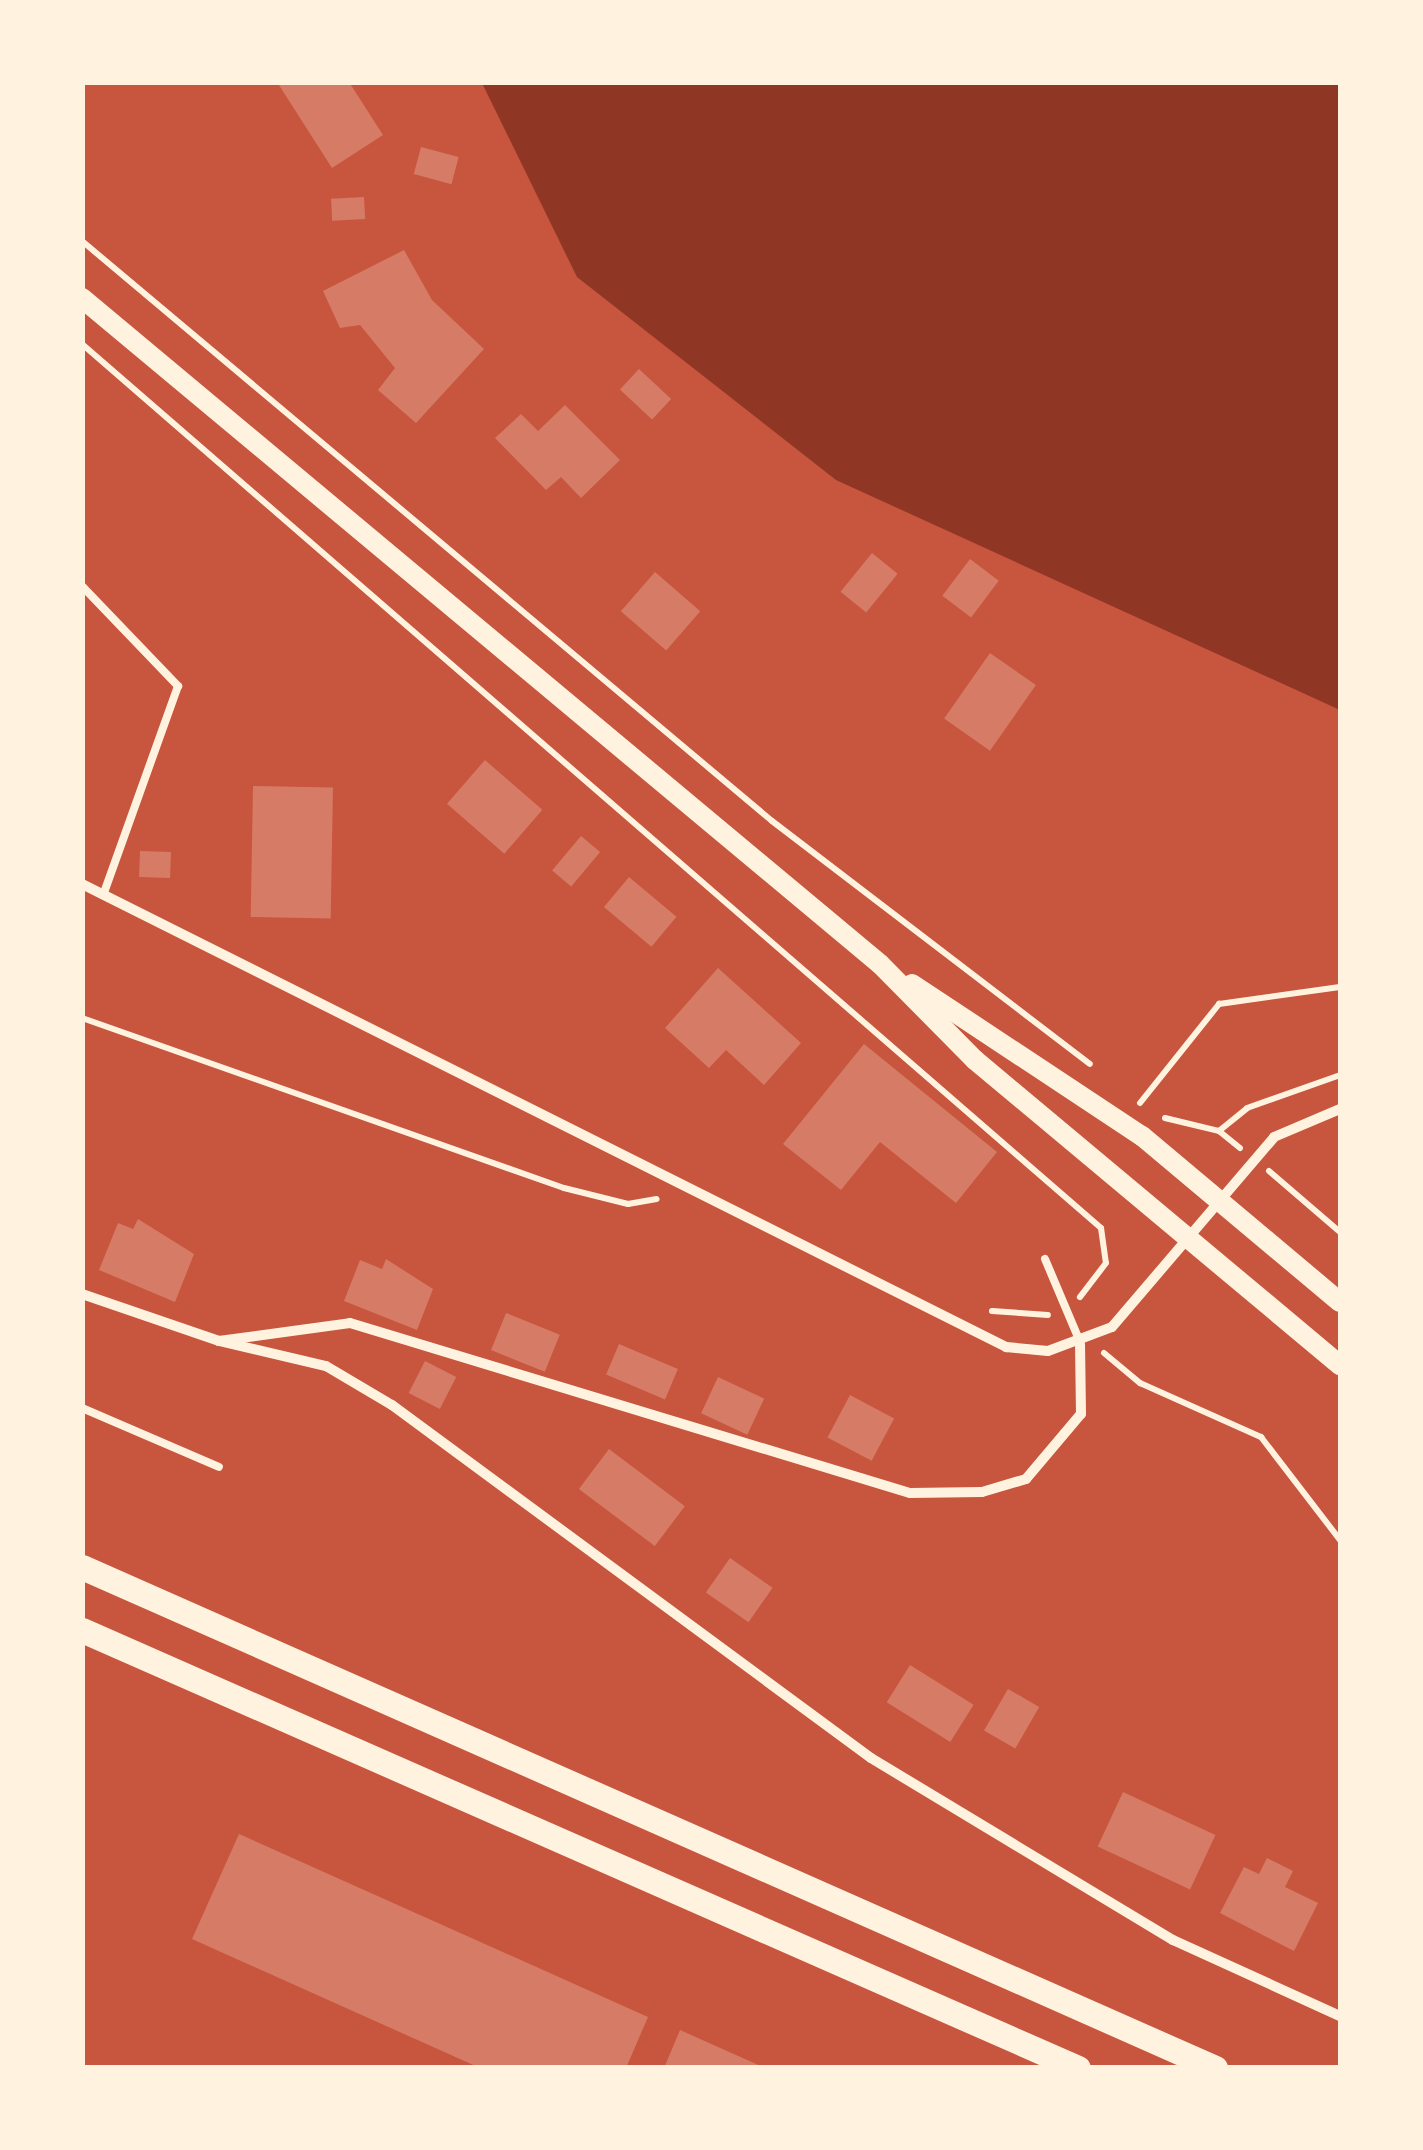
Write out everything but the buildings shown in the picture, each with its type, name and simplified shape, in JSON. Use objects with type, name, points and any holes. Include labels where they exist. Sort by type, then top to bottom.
[{"type":"main road","points":[[82,298],[880,964],[975,1060],[1340,1364]]},
{"type":"main road","points":[[880,964],[1022,1053],[1220,1198],[1340,1302]]},
{"type":"main road","points":[[82,1567],[1215,2068]]},
{"type":"main road","points":[[82,1630],[1078,2068]]},
{"type":"street","points":[[82,884],[696,1192],[966,1334],[1048,1351],[1084,1342],[1112,1327],[1190,1238],[1252,1158],[1274,1137],[1340,1109]]},
{"type":"street","points":[[82,1294],[219,1341],[326,1366],[392,1405],[870,1758],[1173,1940],[1340,2016]]},
{"type":"street","points":[[219,1341],[350,1323],[910,1493],[982,1492],[1026,1479],[1081,1414],[1084,1342]]},
{"type":"lane","points":[[82,586],[178,686],[104,893]]},
{"type":"lane","points":[[1046,1259],[1072,1305],[1084,1342]]},
{"type":"lane","points":[[82,1408],[219,1467]]},
{"type":"path","points":[[82,242],[772,821],[1094,1068]]},
{"type":"path","points":[[82,344],[1101,1228],[1106,1263],[1072,1305]]},
{"type":"path","points":[[1140,1103],[1220,1004],[1340,987]]},
{"type":"path","points":[[82,1018],[564,1188],[628,1204],[696,1192]]},
{"type":"path","points":[[1219,1132],[1246,1108],[1340,1075]]},
{"type":"path","points":[[1125,1091],[1159,1117],[1219,1132],[1340,1232]]},
{"type":"path","points":[[1084,1342],[1140,1383],[1261,1437],[1340,1540]]},
{"type":"shaded area","points":[[482,83],[1340,83],[1340,710],[836,480],[577,277]]}]
